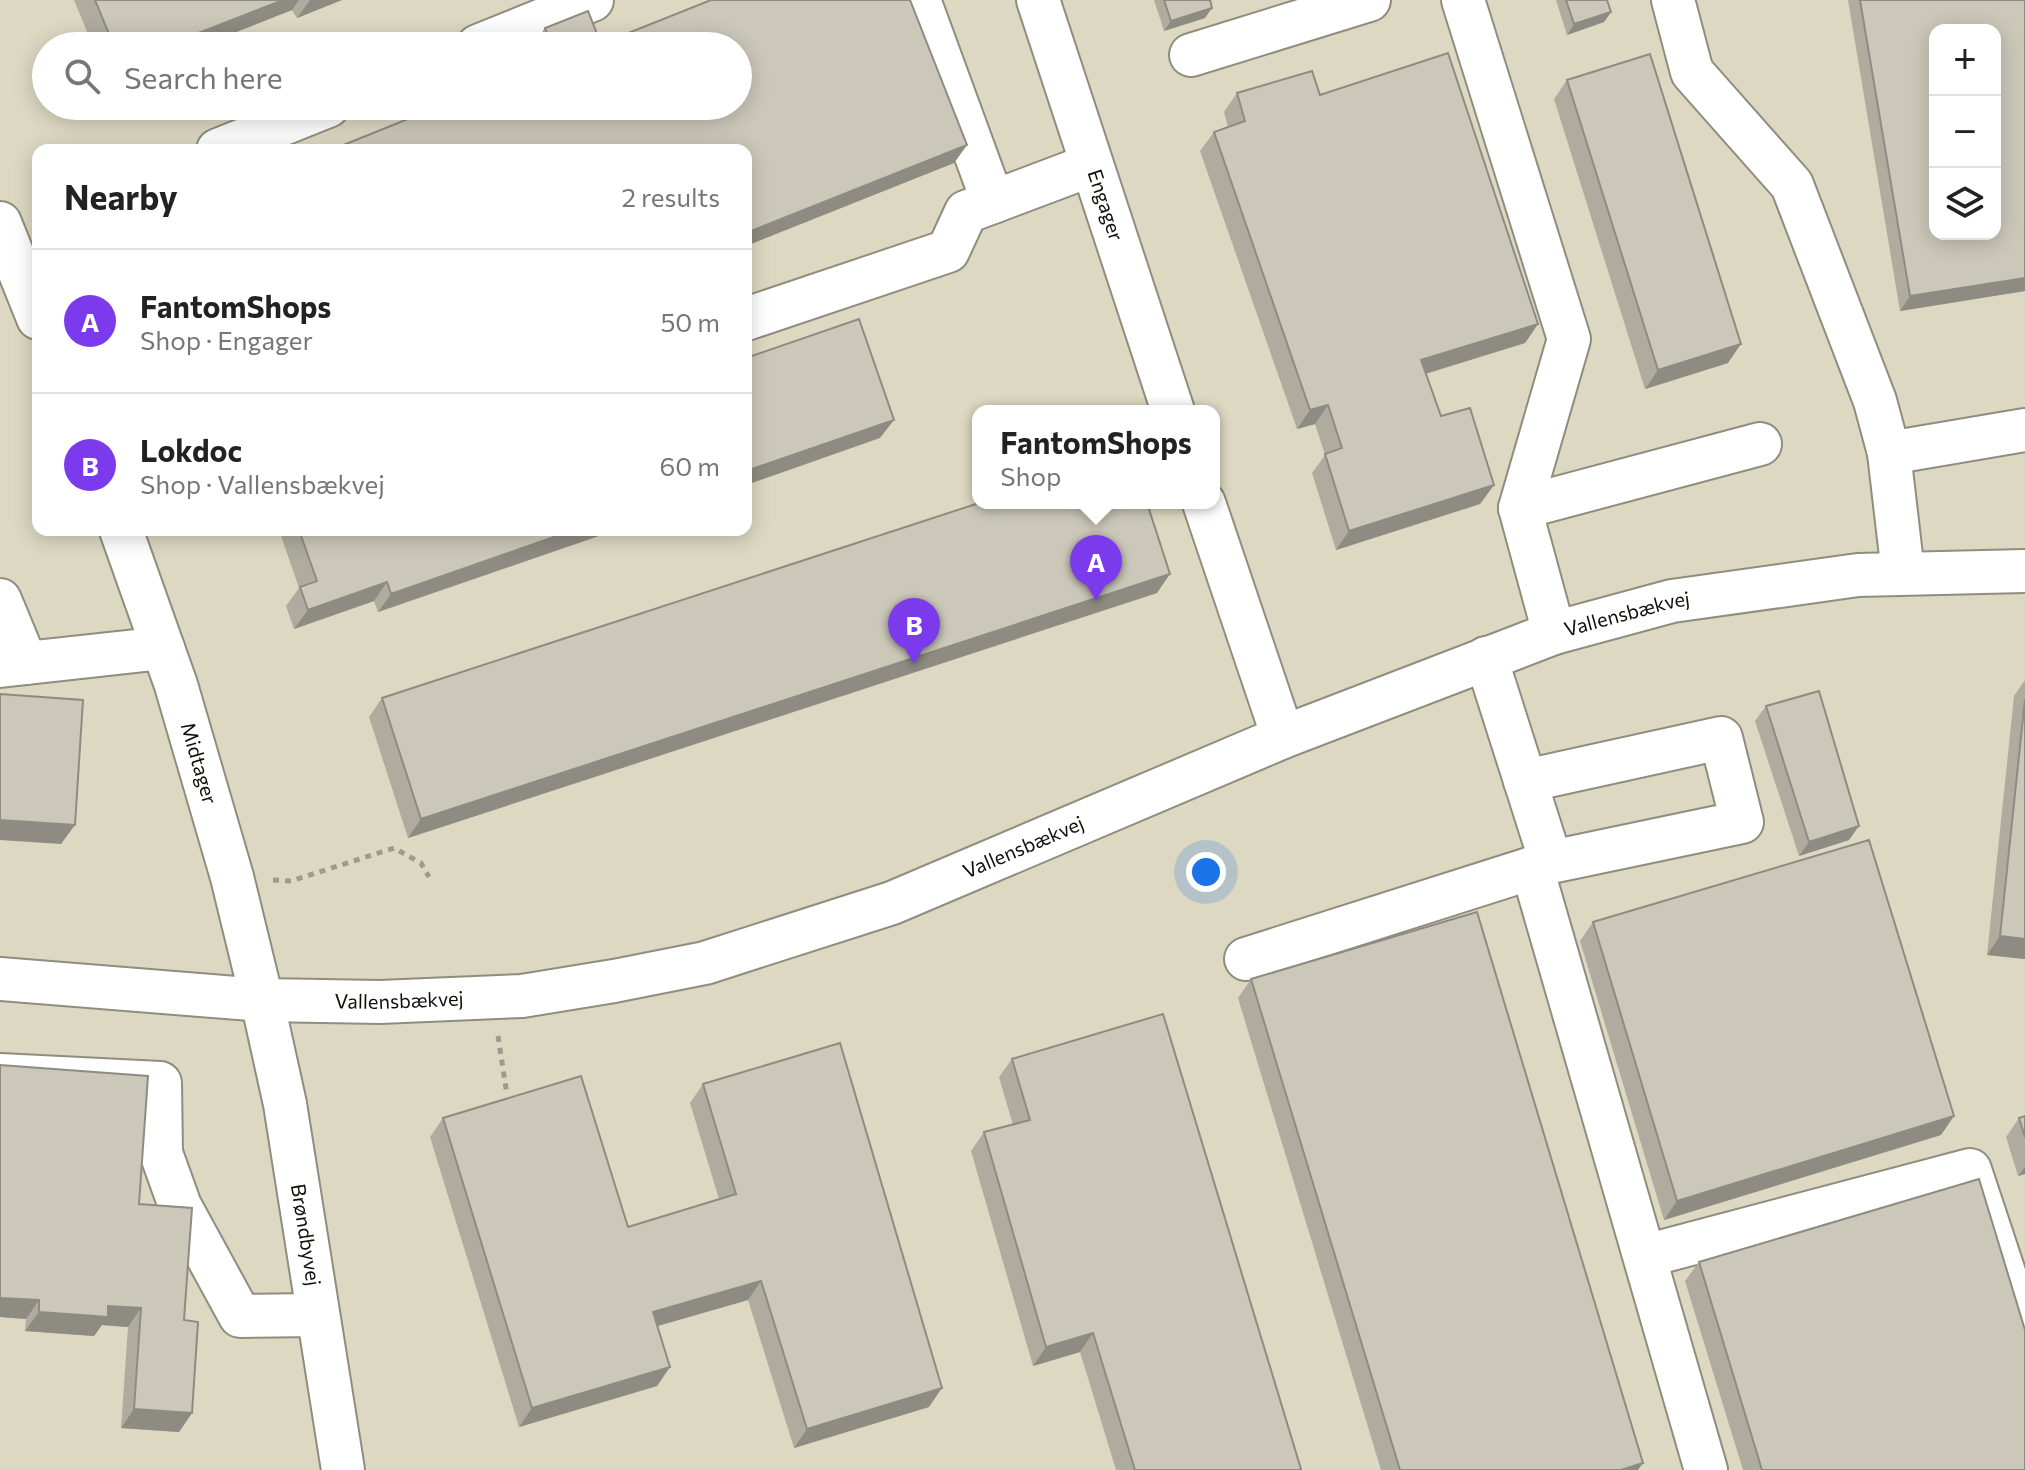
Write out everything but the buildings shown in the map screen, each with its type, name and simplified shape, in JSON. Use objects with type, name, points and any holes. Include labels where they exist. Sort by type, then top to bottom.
[{"type":"street","points":[[513,32],[592,0]]},
{"type":"street","points":[[919,0],[993,202]]},
{"type":"street","name":"Engager","points":[[1038,0],[1171,405]]},
{"type":"street","points":[[1191,55],[1369,0]]},
{"type":"street","points":[[1463,0],[1569,339],[1520,508],[1554,633]]},
{"type":"street","points":[[1673,0],[1692,72],[1792,185],[1875,401],[1889,453],[1903,573]]},
{"type":"street","points":[[233,144],[293,120]]},
{"type":"street","points":[[752,317],[948,251],[966,212],[1091,165]]},
{"type":"street","points":[[13,248],[32,301]]},
{"type":"street","points":[[1889,453],[2025,430]]},
{"type":"street","points":[[1520,508],[1760,444]]},
{"type":"street","points":[[1206,509],[1283,737]]},
{"type":"street","name":"Midtager","points":[[123,536],[163,648],[232,877],[262,1000]]},
{"type":"street","name":"Vallensbækvej","points":[[0,979],[262,1000],[380,1002],[492,999],[614,981],[705,963],[892,903],[1283,737],[1554,633],[1672,601],[1858,575],[2025,571]]},
{"type":"street","points":[[0,600],[13,664],[163,648]]},
{"type":"street","points":[[1486,658],[1525,781],[1542,865],[1645,1256],[1706,1470]]},
{"type":"street","points":[[1246,959],[1542,865],[1742,822],[1721,738],[1525,781]]},
{"type":"street","name":"Brøndbyvej","points":[[262,1000],[285,1104],[343,1470]]},
{"type":"street","points":[[0,1075],[160,1083],[161,1153],[180,1206],[240,1316],[318,1315]]},
{"type":"street","points":[[1645,1256],[1970,1170],[2025,1336]]},
{"type":"path","points":[[232,877],[291,881],[394,848],[421,863],[429,877]]},
{"type":"path","points":[[492,999],[507,1095]]},
{"type":"shaded area","points":[[0,0],[2025,0],[2025,1470],[0,1470]]},
{"type":"place","name":"FantomShops","points":[[1096,601]]},
{"type":"place","name":"Lokdoc","points":[[914,664]]}]
